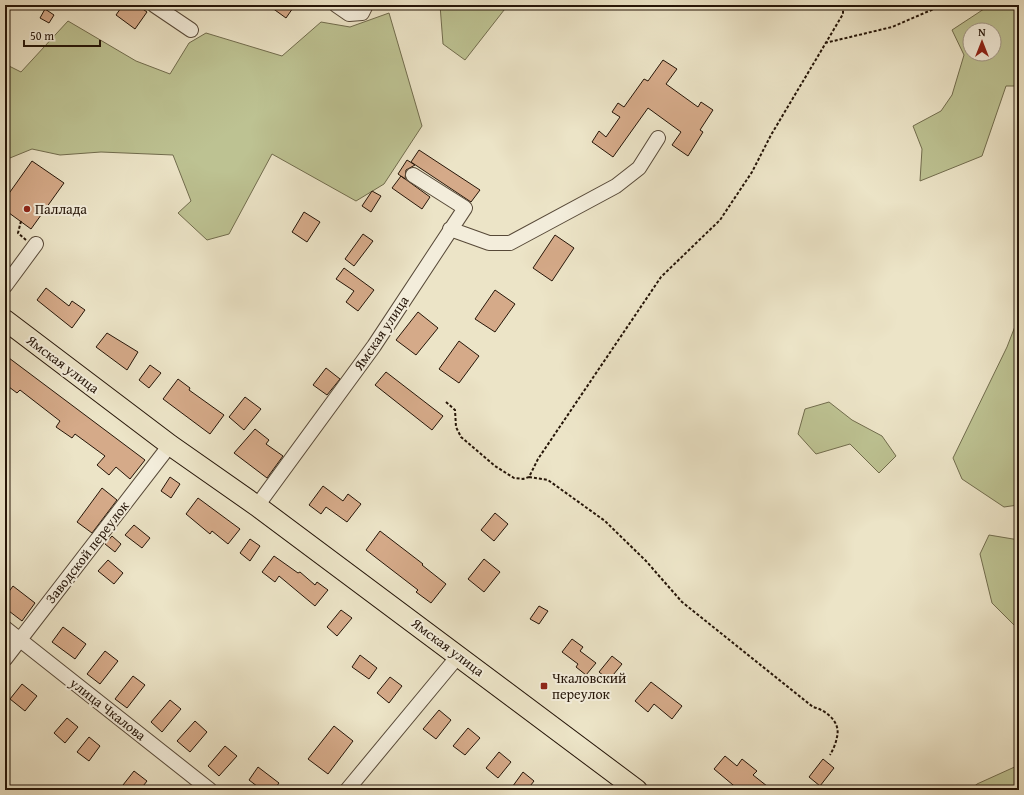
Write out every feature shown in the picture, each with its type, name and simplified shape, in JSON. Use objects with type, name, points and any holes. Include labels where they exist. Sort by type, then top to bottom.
[{"type":"highway","name":"Ямская улица","points":[[5,320],[170,446],[257,506],[459,655],[637,790]]},
{"type":"street","points":[[154,5],[191,30]]},
{"type":"street","points":[[336,5],[349,14],[362,13],[366,5]]},
{"type":"street","points":[[448,233],[488,243],[510,244],[616,186],[639,168],[658,138]]},
{"type":"street","name":"Ямская улица","points":[[257,506],[374,346],[465,208],[414,175]]},
{"type":"street","points":[[5,286],[35,245]]},
{"type":"street","name":"Заводской переулок","points":[[5,659],[170,446]]},
{"type":"street","name":"улица Чкалова","points":[[5,628],[210,790]]},
{"type":"street","points":[[347,790],[459,655]]},
{"type":"path","points":[[529,477],[538,459],[661,277],[720,220],[752,172],[771,135],[843,14],[843,5]]},
{"type":"path","points":[[825,43],[892,27],[943,5]]},
{"type":"path","points":[[20,221],[18,233],[35,245]]},
{"type":"path","points":[[446,402],[455,410],[457,431],[465,441],[514,478],[523,479],[529,477],[548,480],[605,521],[646,561],[682,602],[813,707],[822,709],[831,717],[836,724],[838,736],[830,756]]},
{"type":"green space","points":[[440,5],[508,5],[465,60],[443,44]]},
{"type":"green space","points":[[990,5],[1019,5],[1019,86],[1006,86],[982,156],[920,181],[922,149],[913,126],[941,111],[952,95],[962,62],[1002,62],[1002,22],[964,22]]},
{"type":"green space","points":[[389,13],[422,126],[384,184],[356,201],[272,154],[229,234],[207,240],[178,213],[191,201],[173,155],[101,152],[60,155],[32,149],[5,160],[5,64],[21,72],[68,21],[136,61],[170,74],[189,43],[206,33],[282,56],[321,22],[350,27]]},
{"type":"green space","points":[[962,23],[962,51],[952,30]]},
{"type":"green space","points":[[1019,316],[1019,502],[1018,505],[1004,507],[962,479],[953,458],[1007,347]]},
{"type":"green space","points":[[829,402],[852,420],[882,436],[896,456],[879,473],[850,444],[816,454],[798,434],[805,409]]},
{"type":"green space","points":[[989,535],[1019,540],[1019,630],[992,603],[980,554]]},
{"type":"green space","points":[[1019,765],[1019,790],[970,790],[977,784]]},
{"type":"building","points":[[123,5],[137,5],[147,12],[135,29],[116,15]]},
{"type":"building","points":[[268,5],[295,5],[286,18]]},
{"type":"building","points":[[45,9],[54,15],[49,23],[40,18]]},
{"type":"building","points":[[663,60],[677,69],[666,84],[698,107],[701,102],[713,110],[700,130],[703,132],[688,156],[672,145],[681,132],[648,108],[613,157],[592,142],[599,131],[606,137],[620,117],[612,112],[618,103],[624,107],[644,79],[648,81]]},
{"type":"building","points":[[419,150],[480,190],[471,202],[411,162]]},
{"type":"building","points":[[407,160],[415,165],[406,170],[405,179],[398,174]]},
{"type":"building","points":[[32,161],[64,183],[31,229],[5,210],[5,199]]},
{"type":"building","points":[[401,176],[430,197],[422,209],[392,188]]},
{"type":"building","points":[[372,191],[381,196],[371,212],[362,206]]},
{"type":"building","points":[[304,212],[320,222],[307,242],[292,232]]},
{"type":"building","points":[[363,234],[373,241],[354,266],[345,259]]},
{"type":"building","points":[[555,235],[574,248],[552,281],[533,268]]},
{"type":"building","points":[[344,268],[374,290],[358,311],[346,302],[354,291],[336,279]]},
{"type":"building","points":[[46,288],[69,306],[72,301],[85,310],[72,328],[37,300]]},
{"type":"building","points":[[495,290],[515,304],[495,332],[475,319]]},
{"type":"building","points":[[418,312],[438,328],[416,355],[396,340]]},
{"type":"building","points":[[107,333],[138,352],[127,370],[96,347]]},
{"type":"building","points":[[459,341],[479,356],[459,383],[439,369]]},
{"type":"building","points":[[5,355],[145,460],[130,479],[116,467],[109,475],[97,465],[105,456],[75,434],[72,438],[56,427],[60,421],[20,390],[17,393],[5,384]]},
{"type":"building","points":[[150,365],[161,373],[149,388],[139,380]]},
{"type":"building","points":[[326,368],[340,379],[327,395],[313,385]]},
{"type":"building","points":[[386,372],[443,416],[432,430],[375,385]]},
{"type":"building","points":[[178,379],[190,388],[189,390],[224,415],[210,434],[163,399]]},
{"type":"building","points":[[245,397],[261,409],[244,430],[229,417]]},
{"type":"building","points":[[255,429],[269,440],[266,444],[283,456],[267,478],[234,453]]},
{"type":"building","points":[[170,477],[180,484],[171,498],[161,491]]},
{"type":"building","points":[[323,486],[343,501],[348,494],[361,504],[347,522],[326,507],[321,514],[309,505]]},
{"type":"building","points":[[102,488],[117,500],[92,533],[77,522]]},
{"type":"building","points":[[198,498],[240,529],[228,544],[212,531],[210,534],[186,514]]},
{"type":"building","points":[[495,513],[508,524],[494,541],[481,530]]},
{"type":"building","points":[[134,525],[150,538],[142,548],[125,535]]},
{"type":"building","points":[[380,531],[446,584],[431,603],[416,592],[418,590],[366,550]]},
{"type":"building","points":[[112,536],[121,544],[115,552],[105,544]]},
{"type":"building","points":[[250,539],[260,546],[250,561],[240,553]]},
{"type":"building","points":[[274,556],[298,573],[300,572],[315,585],[317,582],[328,590],[315,606],[279,576],[275,582],[262,572]]},
{"type":"building","points":[[484,559],[500,572],[484,592],[468,579]]},
{"type":"building","points":[[108,560],[123,573],[114,584],[98,571]]},
{"type":"building","points":[[13,586],[35,603],[22,621],[5,608],[5,597]]},
{"type":"building","points":[[539,606],[548,611],[539,624],[530,619]]},
{"type":"building","points":[[341,610],[352,618],[337,636],[327,627]]},
{"type":"building","points":[[63,627],[86,644],[75,659],[52,642]]},
{"type":"building","points":[[572,639],[583,647],[580,651],[596,663],[586,675],[576,667],[578,664],[562,652]]},
{"type":"building","points":[[105,651],[118,661],[100,684],[87,674]]},
{"type":"building","points":[[360,655],[377,668],[369,679],[352,667]]},
{"type":"building","points":[[612,656],[622,664],[609,680],[599,672]]},
{"type":"building","points":[[133,676],[145,685],[127,708],[115,699]]},
{"type":"building","points":[[390,677],[402,686],[389,703],[377,693]]},
{"type":"building","points":[[651,682],[682,706],[672,719],[654,704],[648,712],[635,701]]},
{"type":"building","points":[[22,684],[37,696],[25,711],[10,699]]},
{"type":"building","points":[[170,700],[181,709],[162,732],[151,722]]},
{"type":"building","points":[[439,710],[451,720],[436,739],[423,729]]},
{"type":"building","points":[[67,718],[78,727],[65,743],[54,733]]},
{"type":"building","points":[[195,721],[207,732],[190,752],[177,741]]},
{"type":"building","points":[[334,726],[353,741],[328,774],[308,759]]},
{"type":"building","points":[[468,728],[480,738],[465,755],[453,746]]},
{"type":"building","points":[[89,737],[100,746],[89,761],[77,752]]},
{"type":"building","points":[[225,746],[237,756],[219,776],[208,766]]},
{"type":"building","points":[[499,752],[511,762],[498,778],[486,768]]},
{"type":"building","points":[[725,756],[737,766],[742,759],[757,771],[753,775],[772,790],[739,790],[714,769]]},
{"type":"building","points":[[823,759],[834,768],[820,786],[809,777]]},
{"type":"building","points":[[258,767],[279,783],[274,790],[262,790],[249,780]]},
{"type":"building","points":[[134,771],[147,781],[140,790],[129,790],[123,785]]},
{"type":"building","points":[[523,772],[534,781],[527,790],[510,790]]},
{"type":"place","name":"Паллада","points":[[27,209]]},
{"type":"place","name":"Чкаловский переулок","points":[[544,686]]}]
